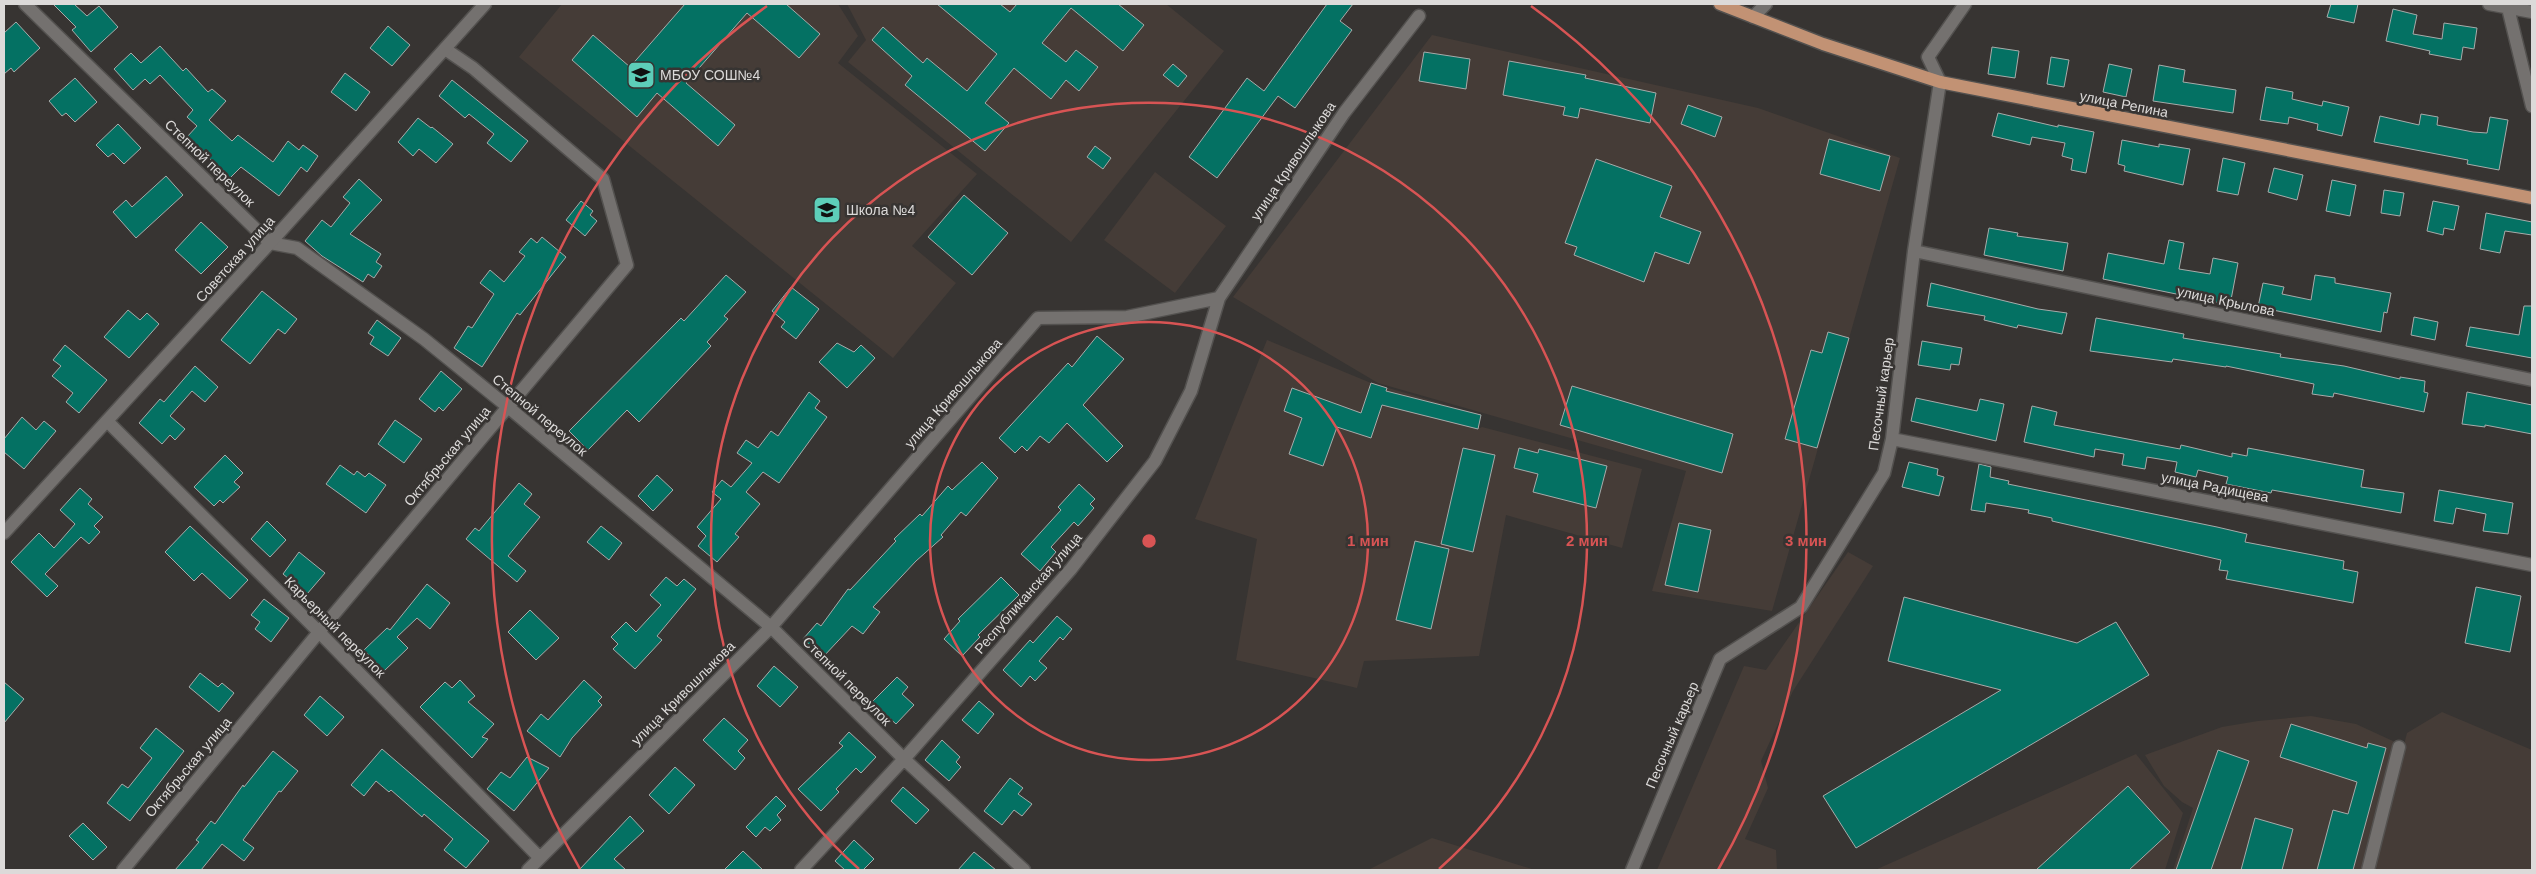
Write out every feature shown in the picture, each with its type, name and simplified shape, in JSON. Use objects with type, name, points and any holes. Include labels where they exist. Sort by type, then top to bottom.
[{"type":"main road","name":"улица Репина","points":[[1720,4],[1898,70],[1940,82],[2532,198]]},
{"type":"street","name":"Степной переулок","points":[[25,4],[270,243],[297,248],[424,339],[508,407],[771,627],[904,759],[1024,870]]},
{"type":"street","name":"Советская улица","points":[[4,533],[270,243],[485,4]]},
{"type":"street","points":[[1753,17],[1766,4]]},
{"type":"street","points":[[1940,82],[1928,57],[1965,4]]},
{"type":"street","points":[[2488,4],[2532,12]]},
{"type":"street","points":[[2507,6],[2532,106]]},
{"type":"street","name":"улица Кривошлыкова","points":[[528,870],[539,856],[771,627],[1038,318],[1127,317],[1219,298],[1344,113],[1419,16]]},
{"type":"street","name":"Октябрьская улица","points":[[123,870],[319,632],[627,266],[603,180],[474,68],[445,49]]},
{"type":"street","name":"Песочный карьер","points":[[1632,870],[1720,659],[1801,607],[1884,473],[1892,439],[1914,251],[1940,82]]},
{"type":"street","name":"улица Крылова","points":[[1914,251],[2532,380]]},
{"type":"street","name":"Республиканская улица","points":[[801,870],[904,759],[1071,569],[1155,461],[1190,391],[1219,298]]},
{"type":"street","name":"Карьерный переулок","points":[[107,421],[319,632],[539,856]]},
{"type":"street","name":"улица Радищева","points":[[1892,439],[2532,565]]},
{"type":"street","points":[[2368,870],[2399,747]]},
{"type":"shaded area","name":"Школа №4","points":[[562,4],[838,4],[858,36],[838,63],[977,174],[912,246],[956,283],[893,358],[519,57]]},
{"type":"shaded area","points":[[847,4],[1166,4],[1224,51],[1071,242],[848,62],[866,40]]},
{"type":"shaded area","points":[[1432,35],[1758,108],[1900,158],[1772,611],[1652,591],[1686,471],[1378,383],[1233,297]]},
{"type":"shaded area","points":[[1155,172],[1226,226],[1175,293],[1104,240]]},
{"type":"shaded area","points":[[1267,340],[1371,383],[1481,415],[1478,429],[1482,427],[1642,469],[1622,548],[1506,515],[1479,656],[1364,661],[1357,688],[1236,660],[1257,539],[1195,519]]},
{"type":"shaded area","points":[[1848,552],[1873,566],[1793,691],[1761,761],[1768,788],[1745,839],[1776,850],[1777,870],[1657,870],[1744,666],[1766,670]]},
{"type":"shaded area","points":[[2442,712],[2532,750],[2532,870],[2372,870],[2407,733]]},
{"type":"shaded area","points":[[2311,716],[2356,724],[2395,742],[2363,870],[2173,870],[2193,808],[2182,802],[2164,786],[2145,755],[2222,727],[2258,721]]},
{"type":"shaded area","points":[[2136,754],[2183,813],[2165,870],[1875,870]]},
{"type":"shaded area","points":[[1432,838],[1535,870],[1368,870]]},
{"type":"building","points":[[53,4],[74,4],[87,16],[99,6],[118,27],[91,52],[72,30],[76,27]]},
{"type":"building","name":"МБОУ СОШ№4","points":[[685,4],[786,4],[820,34],[799,58],[747,13],[686,83],[735,125],[718,146],[657,93],[637,117],[572,60],[593,35],[630,67]]},
{"type":"building","points":[[937,4],[1000,4],[1010,12],[1017,4],[1118,4],[1144,25],[1123,51],[1071,8],[1042,43],[1066,62],[1076,50],[1098,67],[1079,91],[1066,80],[1051,99],[1014,68],[985,103],[1009,123],[985,151],[905,85],[912,76],[872,40],[883,27],[923,63],[927,58],[967,91],[997,54]]},
{"type":"building","points":[[1327,4],[1353,4],[1340,21],[1352,30],[1295,108],[1278,96],[1217,178],[1189,157],[1247,78],[1264,91]]},
{"type":"building","points":[[2331,4],[2358,4],[2354,23],[2327,17]]},
{"type":"building","points":[[2393,9],[2417,15],[2413,34],[2442,39],[2444,23],[2477,28],[2474,49],[2463,47],[2461,60],[2429,54],[2430,51],[2386,41]]},
{"type":"building","points":[[16,22],[40,48],[14,72],[11,68],[4,74],[4,33]]},
{"type":"building","points":[[388,26],[410,45],[392,66],[370,48]]},
{"type":"building","points":[[160,46],[183,71],[186,68],[208,92],[212,89],[226,101],[209,120],[232,141],[238,135],[273,162],[288,141],[299,150],[303,145],[318,156],[307,172],[301,167],[279,196],[241,167],[230,178],[187,137],[197,126],[187,117],[193,110],[160,75],[150,84],[145,79],[133,90],[114,69],[131,53],[141,63]]},
{"type":"building","points":[[1992,47],[2019,51],[2015,78],[1988,74]]},
{"type":"building","points":[[1424,52],[1470,59],[1466,89],[1419,81]]},
{"type":"building","points":[[2051,57],[2069,60],[2064,87],[2047,84]]},
{"type":"building","points":[[1509,61],[1586,75],[1585,78],[1656,93],[1650,123],[1580,108],[1578,118],[1563,115],[1565,107],[1503,95]]},
{"type":"building","points":[[1173,64],[1187,76],[1178,87],[1163,75]]},
{"type":"building","points":[[2109,64],[2132,69],[2126,97],[2103,92]]},
{"type":"building","points":[[2159,65],[2185,70],[2183,82],[2236,90],[2233,113],[2153,101]]},
{"type":"building","points":[[345,73],[370,92],[356,111],[331,92]]},
{"type":"building","points":[[75,78],[97,102],[75,122],[66,113],[62,116],[49,101]]},
{"type":"building","points":[[452,80],[528,141],[511,162],[487,143],[494,134],[469,114],[465,118],[439,96]]},
{"type":"building","points":[[2266,87],[2293,92],[2292,99],[2322,106],[2323,101],[2349,107],[2342,136],[2317,130],[2318,124],[2289,117],[2288,124],[2260,120]]},
{"type":"building","points":[[1688,105],[1722,117],[1715,137],[1681,124]]},
{"type":"building","points":[[1998,113],[2058,127],[2058,125],[2094,132],[2086,173],[2071,170],[2073,159],[2062,156],[2065,143],[2032,137],[2030,145],[1992,136]]},
{"type":"building","points":[[2421,114],[2438,117],[2437,125],[2487,133],[2490,117],[2508,120],[2499,170],[2467,164],[2468,160],[2374,142],[2380,116],[2419,125]]},
{"type":"building","points":[[418,118],[453,144],[436,163],[419,149],[413,156],[398,142]]},
{"type":"building","points":[[118,124],[141,148],[124,164],[113,153],[108,157],[96,145]]},
{"type":"building","points":[[1829,139],[1890,156],[1880,191],[1820,174]]},
{"type":"building","points":[[2122,140],[2159,147],[2159,144],[2190,149],[2183,185],[2124,171],[2125,166],[2118,164]]},
{"type":"building","points":[[1095,146],[1111,158],[1103,169],[1087,157]]},
{"type":"building","points":[[2223,158],[2245,163],[2238,195],[2217,191]]},
{"type":"building","points":[[1596,159],[1672,186],[1660,217],[1701,232],[1689,264],[1655,252],[1644,282],[1574,255],[1577,247],[1565,243]]},
{"type":"building","points":[[2274,168],[2303,175],[2297,200],[2268,192]]},
{"type":"building","points":[[166,176],[183,195],[136,238],[113,212],[126,200],[132,207]]},
{"type":"building","points":[[359,179],[382,200],[350,234],[381,254],[376,262],[382,266],[374,278],[368,274],[363,282],[322,256],[305,241],[322,220],[331,227],[350,203],[343,197]]},
{"type":"building","points":[[2332,180],[2356,185],[2350,216],[2326,211]]},
{"type":"building","points":[[2384,190],[2404,193],[2400,216],[2381,213]]},
{"type":"building","points":[[964,195],[1008,233],[972,275],[928,237]]},
{"type":"building","points":[[581,201],[593,211],[590,215],[597,221],[585,236],[566,220]]},
{"type":"building","points":[[2433,201],[2459,206],[2454,230],[2444,228],[2443,235],[2427,231]]},
{"type":"building","points":[[2486,213],[2532,222],[2532,235],[2505,231],[2500,253],[2480,249]]},
{"type":"building","points":[[201,222],[228,247],[201,274],[175,250]]},
{"type":"building","points":[[1989,228],[2018,233],[2017,236],[2068,243],[2063,271],[1984,255]]},
{"type":"building","points":[[542,237],[566,257],[520,315],[517,313],[482,367],[454,348],[468,326],[472,328],[494,294],[480,283],[490,270],[504,282],[525,256],[519,252],[531,238],[537,243]]},
{"type":"building","points":[[2169,240],[2184,243],[2179,269],[2210,274],[2213,258],[2238,263],[2230,305],[2103,279],[2108,253],[2164,264]]},
{"type":"building","points":[[726,275],[746,292],[724,316],[728,319],[707,342],[711,346],[639,422],[627,410],[588,450],[569,431],[681,318],[684,321]]},
{"type":"building","points":[[2315,275],[2335,278],[2335,283],[2391,293],[2387,313],[2384,312],[2381,332],[2258,307],[2263,283],[2284,287],[2282,294],[2311,300]]},
{"type":"building","points":[[1931,283],[2038,309],[2067,313],[2062,334],[2018,325],[2017,328],[1984,320],[1985,316],[1927,306]]},
{"type":"building","points":[[791,287],[819,309],[796,339],[781,327],[785,322],[772,311]]},
{"type":"building","points":[[262,291],[297,319],[285,334],[278,329],[250,364],[221,340]]},
{"type":"building","points":[[2524,306],[2532,306],[2532,358],[2466,346],[2470,327],[2519,335]]},
{"type":"building","points":[[128,310],[140,320],[147,313],[159,324],[129,358],[104,337]]},
{"type":"building","points":[[2414,317],[2438,322],[2435,340],[2411,335]]},
{"type":"building","points":[[2096,318],[2184,334],[2183,338],[2281,354],[2280,357],[2344,366],[2400,379],[2400,377],[2425,381],[2424,392],[2428,393],[2424,412],[2334,393],[2333,397],[2312,394],[2314,384],[2226,366],[2173,359],[2172,362],[2090,351]]},
{"type":"building","points":[[377,320],[401,338],[388,356],[370,344],[374,337],[368,333]]},
{"type":"building","points":[[1828,332],[1849,338],[1817,448],[1785,439],[1811,350],[1822,353]]},
{"type":"building","points":[[1097,336],[1124,359],[1083,405],[1123,446],[1107,462],[1067,423],[1049,443],[1040,436],[1027,451],[1022,446],[1015,453],[999,438],[1068,363],[1072,367]]},
{"type":"building","points":[[1922,341],[1962,348],[1959,365],[1951,364],[1950,370],[1918,365]]},
{"type":"building","points":[[837,343],[854,352],[861,345],[875,358],[847,388],[819,362]]},
{"type":"building","points":[[65,345],[107,380],[79,413],[66,402],[73,393],[52,376],[61,366],[53,360]]},
{"type":"building","points":[[195,366],[218,387],[205,402],[192,391],[170,416],[185,429],[175,440],[170,435],[162,444],[139,423],[160,399],[164,402]]},
{"type":"building","points":[[441,371],[462,389],[443,411],[439,407],[435,412],[419,399]]},
{"type":"building","points":[[1371,383],[1387,388],[1386,391],[1481,415],[1478,429],[1382,405],[1371,438],[1337,427],[1323,466],[1289,454],[1302,418],[1284,411],[1292,388],[1361,413]]},
{"type":"building","points":[[1572,386],[1733,434],[1722,473],[1560,425]]},
{"type":"building","points":[[809,392],[820,401],[815,408],[827,417],[779,483],[763,472],[746,492],[760,504],[735,534],[739,537],[717,562],[698,546],[706,536],[697,527],[721,499],[712,492],[722,480],[731,487],[752,463],[737,453],[746,440],[758,448],[771,431],[778,436]]},
{"type":"building","points":[[2467,392],[2532,405],[2532,434],[2485,425],[2485,427],[2462,424]]},
{"type":"building","points":[[1916,398],[1977,411],[1980,399],[2004,404],[1996,441],[1911,421]]},
{"type":"building","points":[[2032,406],[2057,412],[2054,425],[2180,449],[2181,445],[2232,457],[2232,453],[2247,456],[2248,448],[2364,470],[2361,487],[2404,493],[2401,513],[2272,490],[2271,493],[2226,484],[2228,477],[2198,470],[2196,477],[2175,472],[2177,462],[2147,457],[2145,469],[2122,465],[2124,454],[2095,449],[2094,457],[2024,442]]},
{"type":"building","points":[[22,417],[36,430],[44,421],[56,431],[24,469],[4,452],[4,439]]},
{"type":"building","points":[[395,420],[422,439],[404,463],[378,444]]},
{"type":"building","points":[[1463,448],[1495,455],[1473,552],[1441,544]]},
{"type":"building","points":[[1519,448],[1538,453],[1539,449],[1607,466],[1596,508],[1533,492],[1538,474],[1514,468]]},
{"type":"building","points":[[225,455],[243,473],[234,482],[240,487],[223,503],[220,500],[214,506],[194,487]]},
{"type":"building","points":[[982,462],[998,478],[966,516],[961,512],[941,535],[943,537],[916,561],[873,607],[880,612],[863,634],[852,626],[823,657],[803,639],[817,623],[821,626],[848,589],[850,590],[896,541],[894,539],[920,514],[922,516],[948,486],[952,490]]},
{"type":"building","points":[[1909,462],[1938,469],[1937,475],[1944,477],[1939,496],[1902,487]]},
{"type":"building","points":[[1979,464],[1991,467],[1990,477],[2009,481],[2008,484],[2217,527],[2247,534],[2245,542],[2344,561],[2343,569],[2358,572],[2353,603],[2226,579],[2228,571],[2219,570],[2221,560],[2052,521],[2052,518],[2028,513],[2029,510],[1986,503],[1985,512],[1971,510]]},
{"type":"building","points":[[340,465],[354,475],[357,471],[365,477],[369,473],[386,485],[366,513],[326,484]]},
{"type":"building","points":[[657,475],[673,490],[653,511],[638,496]]},
{"type":"building","points":[[519,483],[532,494],[524,504],[540,517],[508,556],[526,571],[517,582],[466,539],[475,528],[479,531]]},
{"type":"building","points":[[1079,484],[1095,499],[1090,504],[1094,508],[1078,526],[1074,522],[1051,547],[1056,552],[1040,571],[1021,554],[1061,510],[1058,507]]},
{"type":"building","points":[[80,488],[92,499],[88,504],[103,517],[94,526],[100,532],[89,544],[81,537],[45,574],[58,586],[47,597],[11,562],[39,533],[54,548],[75,524],[60,510]]},
{"type":"building","points":[[2439,490],[2513,503],[2508,534],[2483,531],[2486,514],[2456,508],[2453,524],[2434,521]]},
{"type":"building","points":[[267,521],[286,540],[270,557],[251,539]]},
{"type":"building","points":[[1679,523],[1711,530],[1698,592],[1665,585]]},
{"type":"building","points":[[190,526],[248,580],[230,599],[202,573],[194,581],[165,552]]},
{"type":"building","points":[[601,526],[622,543],[609,560],[587,542]]},
{"type":"building","points":[[1415,541],[1449,549],[1431,629],[1396,620]]},
{"type":"building","points":[[299,552],[325,573],[307,594],[283,574]]},
{"type":"building","points":[[666,577],[677,586],[684,579],[696,589],[657,636],[662,640],[635,669],[613,649],[618,644],[611,637],[626,622],[636,632],[661,605],[650,595]]},
{"type":"building","points":[[1001,577],[1019,595],[978,635],[980,637],[962,656],[944,639],[960,621],[958,619]]},
{"type":"building","points":[[427,584],[450,603],[430,629],[417,618],[397,637],[408,648],[384,671],[364,650],[387,628],[390,630]]},
{"type":"building","points":[[2476,587],[2521,596],[2510,652],[2465,643]]},
{"type":"building","points":[[1904,597],[2077,643],[2116,622],[2149,675],[1856,848],[1823,796],[2001,690],[1888,661]]},
{"type":"building","points":[[264,599],[289,618],[271,642],[255,629],[260,622],[251,615]]},
{"type":"building","points":[[530,610],[559,638],[536,660],[508,632]]},
{"type":"building","points":[[1057,616],[1072,629],[1063,640],[1060,637],[1039,661],[1047,668],[1035,681],[1030,676],[1021,687],[1003,670],[1030,640],[1033,643]]},
{"type":"building","points":[[774,666],[798,687],[780,707],[757,686]]},
{"type":"building","points":[[200,673],[218,687],[222,683],[234,693],[219,712],[189,687]]},
{"type":"building","points":[[897,677],[908,687],[902,694],[914,705],[896,724],[872,702]]},
{"type":"building","points":[[460,680],[475,696],[468,702],[494,724],[482,737],[488,739],[472,758],[420,707],[445,682],[452,688]]},
{"type":"building","points":[[584,680],[602,697],[598,701],[602,705],[572,738],[560,757],[527,731],[541,714],[548,720]]},
{"type":"building","points":[[4,682],[24,699],[4,723]]},
{"type":"building","points":[[320,696],[344,717],[327,736],[304,715]]},
{"type":"building","points":[[979,701],[994,714],[978,734],[962,720]]},
{"type":"building","points":[[724,718],[748,740],[738,751],[745,758],[735,770],[703,740]]},
{"type":"building","points":[[2291,724],[2367,748],[2368,743],[2386,748],[2353,870],[2317,870],[2333,810],[2348,814],[2357,782],[2280,757]]},
{"type":"building","points":[[156,728],[184,751],[130,821],[107,803],[122,784],[128,788],[152,758],[140,748]]},
{"type":"building","points":[[849,732],[876,757],[861,773],[856,768],[836,789],[839,792],[821,811],[798,789],[843,746],[839,743]]},
{"type":"building","points":[[942,740],[960,757],[956,762],[961,767],[949,781],[925,760]]},
{"type":"building","points":[[382,749],[489,841],[466,868],[444,850],[453,839],[424,814],[422,817],[391,790],[389,792],[376,781],[364,796],[351,785]]},
{"type":"building","points":[[2218,750],[2249,761],[2211,870],[2176,870]]},
{"type":"building","points":[[273,751],[298,771],[281,792],[279,791],[243,840],[254,848],[244,861],[222,844],[201,870],[175,870],[199,842],[196,840],[211,821],[215,824],[243,785],[244,787]]},
{"type":"building","points":[[527,757],[549,768],[514,811],[487,789],[501,772],[510,778]]},
{"type":"building","points":[[675,767],[695,785],[669,814],[649,795]]},
{"type":"building","points":[[1010,778],[1023,788],[1018,794],[1032,804],[1022,816],[1014,810],[1002,825],[984,811]]},
{"type":"building","points":[[2128,786],[2170,832],[2129,870],[2036,870]]},
{"type":"building","points":[[903,787],[929,810],[916,824],[891,801]]},
{"type":"building","points":[[776,796],[786,806],[777,815],[781,820],[770,831],[765,827],[756,837],[746,827]]},
{"type":"building","points":[[630,816],[644,831],[614,859],[626,870],[579,870]]},
{"type":"building","points":[[2255,818],[2293,829],[2282,870],[2241,870]]},
{"type":"building","points":[[83,823],[107,847],[93,860],[69,836]]},
{"type":"building","points":[[854,840],[874,859],[863,870],[845,870],[835,861]]},
{"type":"building","points":[[743,851],[763,870],[724,870]]},
{"type":"building","points":[[974,852],[996,870],[958,870]]},
{"type":"place","name":"МБОУ СОШ№4","points":[[641,75]]},
{"type":"place","name":"Школа №4","points":[[827,210]]}]
